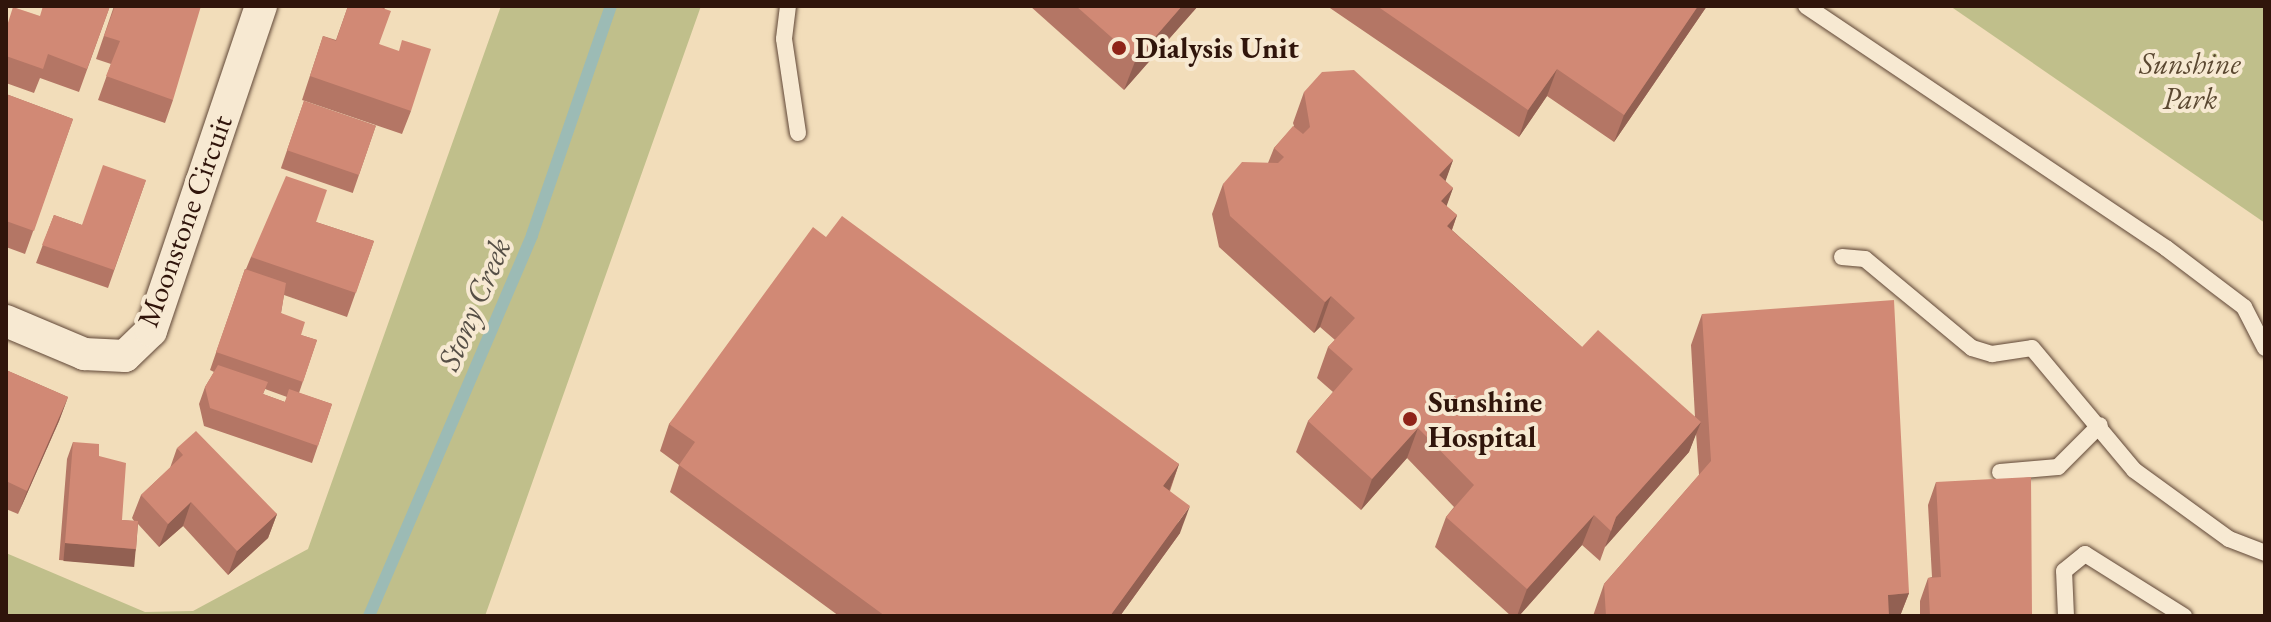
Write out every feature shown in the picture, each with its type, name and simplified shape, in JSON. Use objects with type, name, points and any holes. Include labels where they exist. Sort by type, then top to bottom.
[{"type":"street","name":"Moonstone Circuit","points":[[6,321],[84,354],[125,356],[151,331],[261,6]]},
{"type":"lane","points":[[788,6],[784,39],[798,133]]},
{"type":"lane","points":[[1806,6],[2166,248],[2244,307],[2265,348]]},
{"type":"lane","points":[[1842,257],[1865,259],[1972,348],[1992,354],[2032,348],[2100,425],[2134,470],[2229,539],[2265,553]]},
{"type":"lane","points":[[2000,472],[2058,467],[2100,425]]},
{"type":"lane","points":[[2066,616],[2064,571],[2085,554],[2184,616]]},
{"type":"green space","points":[[501,6],[701,6],[485,616],[6,616],[6,553],[145,612],[193,611],[308,549]]},
{"type":"green space","name":"Sunshine Park","points":[[1950,6],[2265,6],[2265,223]]},
{"type":"building","points":[[43,6],[110,6],[87,69],[48,54],[43,69],[6,56],[6,29],[13,7],[40,16]]},
{"type":"building","points":[[115,6],[201,6],[173,100],[106,76],[120,41],[104,36]]},
{"type":"building","points":[[348,6],[376,6],[391,11],[379,44],[399,51],[402,40],[431,49],[411,111],[310,76],[323,36],[336,41]]},
{"type":"building","points":[[1076,6],[1182,6],[1136,59]]},
{"type":"building","points":[[1377,6],[1698,6],[1624,115],[1557,69],[1528,110]]},
{"type":"building","points":[[1354,70],[1453,160],[1439,175],[1453,188],[1441,201],[1457,215],[1447,226],[1582,347],[1598,330],[1701,422],[1616,517],[1611,531],[1594,515],[1527,589],[1446,517],[1474,485],[1418,428],[1372,479],[1308,421],[1353,369],[1328,347],[1355,318],[1331,296],[1325,302],[1230,216],[1223,184],[1242,162],[1278,163],[1284,157],[1274,148],[1293,126],[1303,134],[1310,127],[1304,92],[1322,72]]},
{"type":"building","points":[[6,94],[73,119],[34,231],[6,221]]},
{"type":"building","points":[[304,101],[376,126],[359,175],[287,150]]},
{"type":"building","points":[[103,165],[146,180],[114,270],[42,245],[54,215],[82,225]]},
{"type":"building","points":[[286,176],[327,190],[316,222],[374,241],[356,293],[251,257]]},
{"type":"building","points":[[842,216],[1179,464],[1163,486],[1190,506],[1110,616],[885,616],[679,465],[695,442],[669,424],[813,227],[826,237]]},
{"type":"building","points":[[245,269],[286,283],[281,313],[305,322],[301,335],[317,340],[303,382],[216,352]]},
{"type":"building","points":[[1894,300],[1909,593],[1888,595],[1889,616],[1606,616],[1604,584],[1711,461],[1702,314]]},
{"type":"building","points":[[218,365],[268,382],[263,394],[285,402],[289,389],[332,404],[318,446],[210,408],[205,387]]},
{"type":"building","points":[[6,370],[68,397],[27,491],[6,481]]},
{"type":"building","points":[[196,431],[277,514],[237,551],[191,502],[168,524],[141,495],[183,455],[177,448]]},
{"type":"building","points":[[73,442],[99,444],[99,456],[126,463],[122,520],[138,521],[136,549],[65,543]]},
{"type":"building","points":[[2031,477],[2032,616],[1930,616],[1928,578],[1941,577],[1936,482]]},
{"type":"waterway","name":"Stony Creek","points":[[369,616],[532,235],[611,6]]},
{"type":"place","name":"Dialysis Unit","points":[[1119,48]]},
{"type":"place","name":"Sunshine Hospital","points":[[1410,419]]}]
